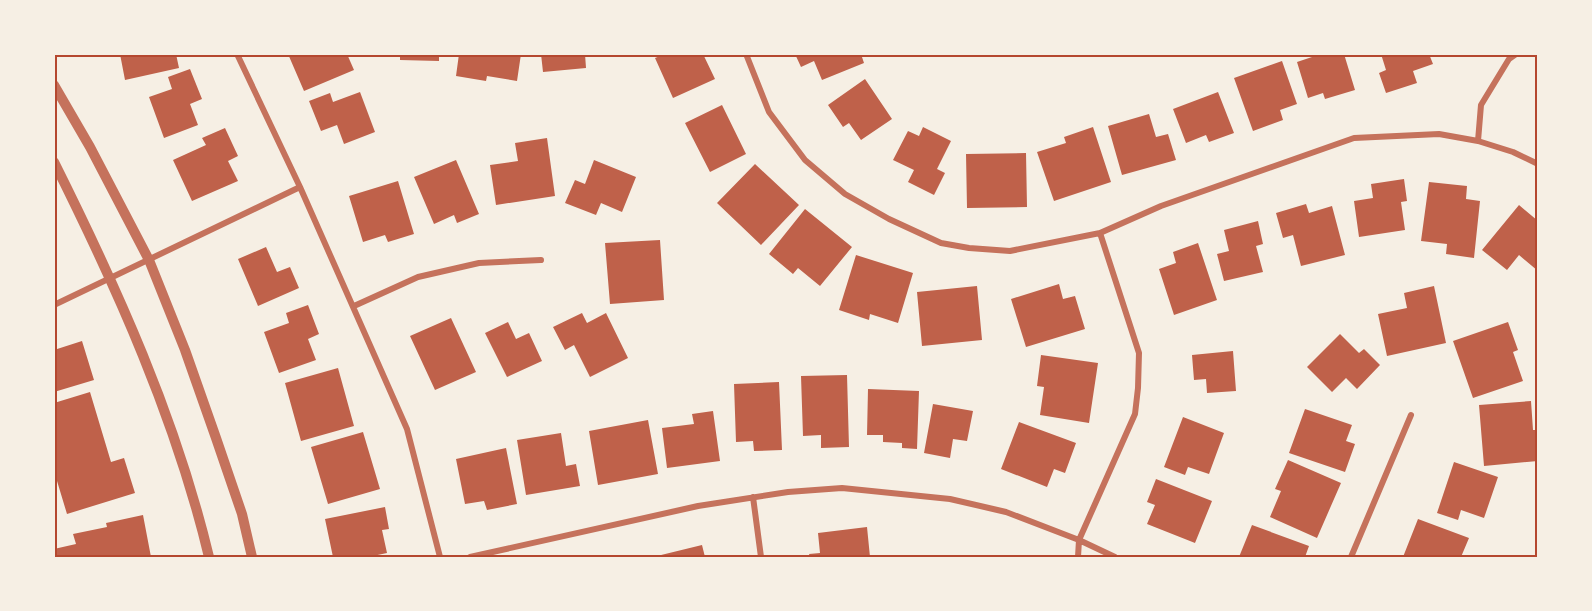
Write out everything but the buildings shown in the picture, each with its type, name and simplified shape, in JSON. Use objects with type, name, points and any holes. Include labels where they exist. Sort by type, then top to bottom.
[{"type":"street","points":[[237,54],[354,306],[407,429],[440,557]]},
{"type":"street","points":[[746,54],[769,112],[805,160],[845,194],[890,219],[941,243],[969,248],[1010,251],[1100,233],[1161,206],[1354,138],[1439,134],[1478,141],[1513,152],[1538,164]]},
{"type":"street","points":[[1478,141],[1481,105],[1509,59],[1516,54]]},
{"type":"street","points":[[54,85],[90,147],[149,260],[185,350],[216,438],[242,514],[252,557]]},
{"type":"street","points":[[54,162],[110,277],[147,364],[177,449],[201,526],[208,557]]},
{"type":"street","points":[[54,305],[300,188]]},
{"type":"street","points":[[1078,557],[1079,540],[1135,414],[1138,388],[1139,353],[1100,233]]},
{"type":"street","points":[[354,306],[418,277],[479,263],[541,260]]},
{"type":"street","points":[[1351,557],[1411,415]]},
{"type":"street","points":[[470,557],[698,506],[753,497],[842,488],[950,499],[1006,512],[1079,540],[1115,557]]},
{"type":"street","points":[[753,497],[762,557]]}]
